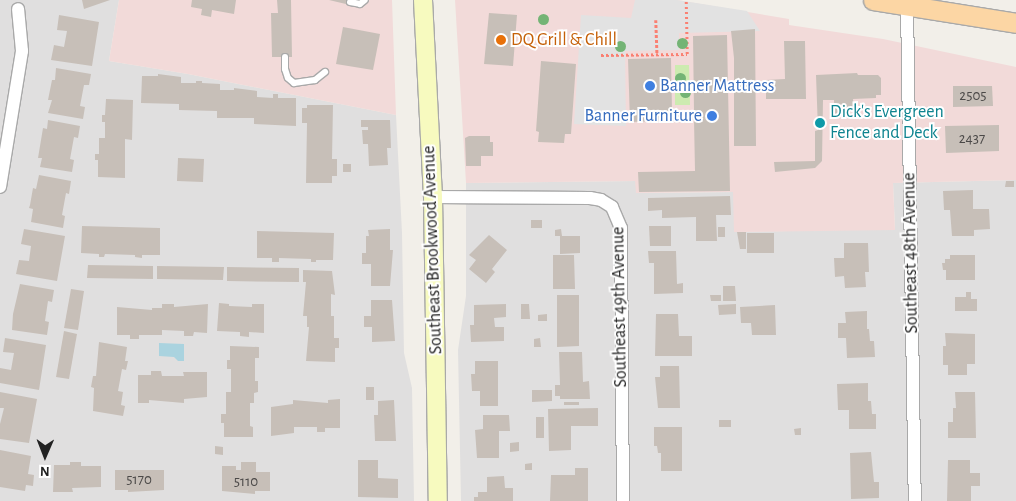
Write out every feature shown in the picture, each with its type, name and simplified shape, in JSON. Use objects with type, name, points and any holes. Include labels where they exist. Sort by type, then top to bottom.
[{"type":"main road","name":"Southeast Brookwood Avenue","points":[[423,0],[433,196],[438,501]]},
{"type":"main road","points":[[873,0],[1016,23]]},
{"type":"street","name":"Southeast 48th Avenue","points":[[907,5],[915,501]]},
{"type":"street","points":[[0,187],[3,151],[22,51],[18,9]]},
{"type":"street","name":"Southeast 49th Avenue","points":[[433,196],[590,198],[601,200],[612,207],[621,228],[623,501]]},
{"type":"lane","points":[[350,2],[360,4],[365,0]]},
{"type":"lane","points":[[284,57],[288,78],[294,83],[315,80],[325,72]]},
{"type":"path","points":[[601,55],[687,54],[686,0]]},
{"type":"path","points":[[656,20],[657,54]]},
{"type":"shaded area","points":[[0,0],[119,0],[109,61],[188,74],[396,115],[402,233],[404,353],[412,388],[414,501],[0,501]]},
{"type":"shaded area","points":[[119,0],[392,0],[396,115],[188,74],[109,61]]},
{"type":"shaded area","points":[[455,0],[677,0],[789,19],[789,25],[883,39],[1016,67],[1016,180],[893,183],[895,230],[734,232],[733,192],[636,193],[635,181],[466,183]]},
{"type":"shaded area","points":[[635,0],[677,0],[747,11],[760,31],[679,33],[679,50],[625,51],[626,126],[574,124],[581,15],[631,18]]},
{"type":"shaded area","points":[[1016,180],[1016,501],[461,501],[458,350],[466,296],[466,183],[636,181],[636,193],[734,192],[734,232],[895,229],[893,183]]},
{"type":"green space","points":[[675,65],[689,65],[690,105],[675,105]]},
{"type":"water","points":[[159,343],[184,344],[184,361],[178,361],[174,357],[159,356]]},
{"type":"building","points":[[82,0],[110,0],[84,9]]},
{"type":"building","points":[[192,0],[236,0],[234,14],[212,10],[211,17],[201,15],[202,9],[191,7]]},
{"type":"building","points":[[277,0],[291,0],[292,57],[272,57],[271,13],[278,13]]},
{"type":"building","points":[[329,0],[351,0],[350,5]]},
{"type":"building","name":"DQ Grill & Chill","points":[[489,13],[517,15],[513,66],[484,64]]},
{"type":"building","points":[[59,15],[99,22],[92,66],[51,60],[54,45],[64,47],[67,31],[57,30]]},
{"type":"building","points":[[343,27],[380,34],[373,70],[336,64]]},
{"type":"building","points":[[755,29],[756,146],[734,146],[734,58],[731,31]]},
{"type":"building","name":"Banner Furniture","points":[[727,35],[730,191],[639,192],[638,172],[695,171],[694,120],[630,122],[628,59],[671,58],[672,112],[694,112],[693,36]]},
{"type":"building","points":[[784,41],[805,41],[806,99],[766,99],[766,80],[785,79]]},
{"type":"building","points":[[541,61],[576,64],[571,134],[565,134],[564,143],[538,142],[539,132],[536,131]]},
{"type":"building","points":[[56,68],[91,74],[89,85],[84,85],[80,106],[85,107],[83,119],[48,113],[52,100],[48,100],[52,80],[55,80]]},
{"type":"building","name":"Dick's Evergreen Fence and Deck","points":[[857,73],[858,75],[878,75],[881,78],[881,95],[876,95],[876,98],[853,99],[854,109],[848,110],[848,116],[834,116],[834,100],[823,100],[822,161],[815,168],[775,172],[774,162],[815,161],[815,131],[818,130],[816,75]]},
{"type":"building","points":[[158,74],[181,77],[181,83],[202,81],[202,83],[220,84],[220,90],[234,90],[234,88],[257,91],[257,97],[273,98],[273,94],[278,94],[278,98],[296,98],[296,126],[254,124],[254,118],[217,118],[217,111],[179,110],[179,104],[141,103],[142,76],[158,76]]},
{"type":"building","points":[[953,86],[992,86],[993,106],[953,107]]},
{"type":"building","points":[[106,99],[133,100],[132,140],[125,139],[125,178],[98,177],[98,160],[95,160],[95,154],[99,154],[99,138],[105,138],[105,122],[102,122],[102,115],[105,115]]},
{"type":"building","points":[[307,105],[333,105],[332,159],[337,159],[337,176],[332,176],[332,183],[306,183],[307,123],[302,123],[302,108],[307,108]]},
{"type":"building","points":[[48,120],[80,126],[78,138],[74,137],[70,159],[74,160],[72,172],[40,167],[42,158],[38,158],[43,128],[47,129]]},
{"type":"building","points":[[361,120],[390,120],[391,148],[387,148],[388,165],[369,166],[368,144],[363,144],[362,130],[368,130],[368,127],[361,127]]},
{"type":"building","points":[[999,125],[999,151],[946,153],[945,126]]},
{"type":"building","points":[[469,136],[490,136],[490,142],[493,142],[493,156],[481,156],[481,166],[466,166],[465,138]]},
{"type":"building","points":[[178,158],[204,159],[203,182],[177,181]]},
{"type":"building","points":[[343,164],[351,164],[351,172],[343,172]]},
{"type":"building","points":[[39,175],[71,181],[69,194],[66,193],[62,215],[65,216],[63,228],[31,222],[33,209],[29,208],[33,188],[36,189]]},
{"type":"building","points":[[1006,181],[1014,181],[1014,187],[1005,187]]},
{"type":"building","points":[[973,190],[973,209],[989,209],[990,229],[974,230],[974,236],[952,236],[950,210],[944,210],[943,191]]},
{"type":"building","points":[[730,196],[731,215],[716,215],[717,241],[696,241],[696,217],[662,218],[662,210],[648,211],[648,198]]},
{"type":"building","points":[[531,220],[542,220],[542,228],[531,228]]},
{"type":"building","points":[[82,226],[160,228],[160,255],[142,255],[142,258],[135,257],[135,255],[105,254],[104,257],[99,257],[99,254],[81,253]]},
{"type":"building","points":[[649,226],[671,226],[671,246],[650,246]]},
{"type":"building","points":[[718,227],[725,227],[725,237],[718,237]]},
{"type":"building","points":[[24,229],[65,236],[57,281],[16,274],[19,260],[29,261],[31,246],[21,244]]},
{"type":"building","points":[[390,229],[390,250],[393,250],[390,286],[371,286],[371,264],[362,264],[362,253],[366,253],[366,236],[369,236],[368,230]]},
{"type":"building","points":[[561,229],[562,236],[580,236],[580,253],[560,254],[560,236],[555,236],[555,230]]},
{"type":"building","points":[[257,231],[334,233],[333,260],[316,260],[316,262],[311,262],[311,259],[279,258],[279,262],[272,262],[272,258],[257,258]]},
{"type":"building","points":[[737,232],[746,232],[746,249],[740,249]]},
{"type":"building","points":[[747,233],[774,233],[774,253],[747,253]]},
{"type":"building","points":[[489,235],[507,250],[492,269],[495,272],[486,283],[469,269],[476,260],[469,255]]},
{"type":"building","points":[[844,243],[868,243],[869,272],[865,272],[866,287],[845,288],[844,276],[835,277],[834,258],[844,258]]},
{"type":"building","points":[[648,251],[676,251],[677,284],[683,283],[683,293],[654,294],[654,263],[649,263]]},
{"type":"building","points":[[553,255],[574,255],[575,289],[553,289]]},
{"type":"building","points":[[950,255],[975,255],[975,280],[946,280],[946,270],[943,270],[942,263],[945,263],[945,259],[950,259]]},
{"type":"building","points":[[88,265],[153,266],[153,279],[87,278]]},
{"type":"building","points":[[157,266],[224,267],[223,280],[157,279]]},
{"type":"building","points":[[227,267],[299,268],[299,282],[227,281]]},
{"type":"building","points":[[303,270],[332,271],[335,295],[331,294],[331,316],[334,316],[334,338],[339,338],[339,348],[335,348],[335,362],[306,361],[309,327],[307,327],[307,316],[303,316],[306,282],[303,282]]},
{"type":"building","points":[[20,284],[54,290],[52,302],[48,301],[45,321],[49,322],[47,335],[12,330],[13,314]]},
{"type":"building","points":[[723,286],[735,286],[736,301],[723,301]]},
{"type":"building","points":[[71,289],[84,291],[78,330],[64,328]]},
{"type":"building","points":[[966,292],[971,292],[971,299],[977,299],[977,311],[955,311],[955,297],[966,297]]},
{"type":"building","points":[[557,295],[579,295],[579,346],[557,347]]},
{"type":"building","points":[[710,295],[721,295],[721,301],[711,301]]},
{"type":"building","points":[[371,300],[392,300],[395,341],[372,342],[372,327],[364,327],[364,316],[371,316]]},
{"type":"building","points":[[219,303],[229,304],[229,306],[252,307],[252,304],[264,304],[264,333],[249,332],[249,337],[240,336],[240,332],[217,331]]},
{"type":"building","points":[[162,304],[174,304],[174,307],[208,304],[207,333],[194,332],[193,336],[184,336],[184,331],[162,330],[162,335],[139,335],[139,339],[130,339],[130,335],[117,335],[117,307],[152,310],[152,308],[162,308]]},
{"type":"building","points":[[506,304],[506,317],[494,318],[495,327],[504,327],[504,341],[471,342],[470,325],[474,325],[474,305]]},
{"type":"building","points":[[521,304],[529,304],[530,319],[521,319]]},
{"type":"building","points":[[736,304],[736,314],[719,315],[718,305]]},
{"type":"building","points":[[775,305],[776,335],[752,335],[751,323],[741,323],[740,307]]},
{"type":"building","points":[[867,311],[867,329],[869,329],[870,341],[874,341],[875,357],[847,358],[846,338],[838,338],[838,323],[846,323],[845,312]]},
{"type":"building","points":[[547,314],[547,321],[538,321],[538,315]]},
{"type":"building","points":[[656,314],[678,314],[679,336],[692,336],[692,356],[655,356]]},
{"type":"building","points":[[64,331],[77,334],[69,379],[56,377]]},
{"type":"building","points":[[945,333],[975,334],[975,364],[967,364],[967,375],[948,375],[948,365],[943,365],[943,346],[946,346]]},
{"type":"building","points":[[5,338],[46,345],[39,390],[0,383],[0,368],[11,370],[14,353],[3,352]]},
{"type":"building","points":[[540,338],[541,347],[534,347],[534,339]]},
{"type":"building","points":[[99,342],[127,347],[125,361],[128,361],[126,370],[122,369],[118,391],[123,392],[121,405],[125,406],[123,416],[93,411],[94,388],[91,387],[93,376],[96,376]]},
{"type":"building","points":[[230,346],[259,347],[259,358],[255,358],[255,381],[258,381],[258,392],[254,393],[254,403],[250,403],[250,426],[253,427],[253,437],[224,437],[224,423],[221,423],[221,414],[226,414],[226,392],[231,392],[231,369],[227,369],[227,360],[230,360]]},
{"type":"building","points":[[559,352],[582,352],[583,382],[589,381],[590,399],[560,399],[560,396],[555,396],[555,385],[560,385]]},
{"type":"building","points":[[475,361],[498,361],[498,406],[480,406],[480,391],[472,391],[471,374],[475,374]]},
{"type":"building","points":[[660,366],[679,366],[680,408],[658,408],[655,377],[660,377]]},
{"type":"building","points":[[151,371],[161,371],[162,376],[184,376],[183,372],[207,372],[207,397],[184,399],[184,403],[149,400],[149,403],[138,403],[138,375],[151,375]]},
{"type":"building","points":[[868,383],[868,401],[871,401],[872,414],[876,414],[876,429],[849,429],[849,410],[838,410],[837,384]]},
{"type":"building","points":[[366,387],[374,387],[374,400],[366,400]]},
{"type":"building","points":[[532,390],[552,390],[552,401],[532,402]]},
{"type":"building","points":[[0,392],[37,399],[29,443],[0,439],[0,424],[4,408],[0,408]]},
{"type":"building","points":[[955,392],[975,392],[976,438],[948,438],[948,422],[953,422],[953,408],[956,408]]},
{"type":"building","points":[[340,399],[340,428],[325,428],[325,432],[317,432],[317,427],[294,427],[294,433],[271,436],[271,407],[293,404],[293,400],[328,403],[328,400]]},
{"type":"building","points":[[394,400],[396,441],[375,441],[374,415],[378,415],[378,401]]},
{"type":"building","points":[[564,402],[579,402],[579,405],[564,405]]},
{"type":"building","points":[[598,408],[598,426],[571,426],[571,450],[549,451],[548,409]]},
{"type":"building","points":[[483,415],[509,415],[510,431],[499,431],[499,458],[477,458],[475,430],[483,429]]},
{"type":"building","points":[[536,417],[544,417],[544,438],[536,438]]},
{"type":"building","points":[[719,420],[731,420],[731,427],[719,427]]},
{"type":"building","points":[[654,427],[682,427],[682,471],[661,471],[661,453],[658,453],[657,446],[654,446]]},
{"type":"building","points":[[801,428],[801,435],[795,435],[794,429]]},
{"type":"building","points":[[519,442],[519,451],[510,452],[510,443]]},
{"type":"building","points":[[215,446],[223,447],[223,455],[215,454]]},
{"type":"building","points":[[0,450],[31,456],[28,474],[34,475],[33,486],[26,485],[25,491],[0,487]]},
{"type":"building","points":[[871,452],[874,482],[879,482],[879,498],[851,499],[850,453]]},
{"type":"building","points":[[358,460],[378,460],[378,478],[398,479],[398,498],[358,497]]},
{"type":"building","points":[[948,460],[970,460],[970,473],[980,473],[980,486],[971,486],[971,501],[947,501]]},
{"type":"building","points":[[70,462],[81,462],[81,466],[101,466],[101,487],[72,488],[73,492],[53,492],[54,465],[70,465]]},
{"type":"building","points":[[241,462],[256,462],[256,472],[270,472],[270,491],[255,491],[255,494],[222,491],[222,466],[236,466],[236,470],[241,470]]},
{"type":"building","points":[[532,463],[532,470],[525,470],[525,464]]},
{"type":"building","points":[[575,468],[588,468],[588,501],[550,501],[551,475],[575,475]]},
{"type":"building","points":[[115,470],[164,470],[164,490],[128,492],[128,490],[115,490]]},
{"type":"building","points":[[504,476],[505,488],[513,488],[513,501],[474,501],[474,497],[478,497],[478,492],[487,492],[487,477]]},
{"type":"place","name":"DQ Grill & Chill","points":[[501,40]]},
{"type":"place","name":"Banner Mattress","points":[[650,86]]},
{"type":"place","name":"Banner Furniture","points":[[712,116]]},
{"type":"place","name":"Dick's Evergreen Fence and Deck","points":[[820,123]]}]
